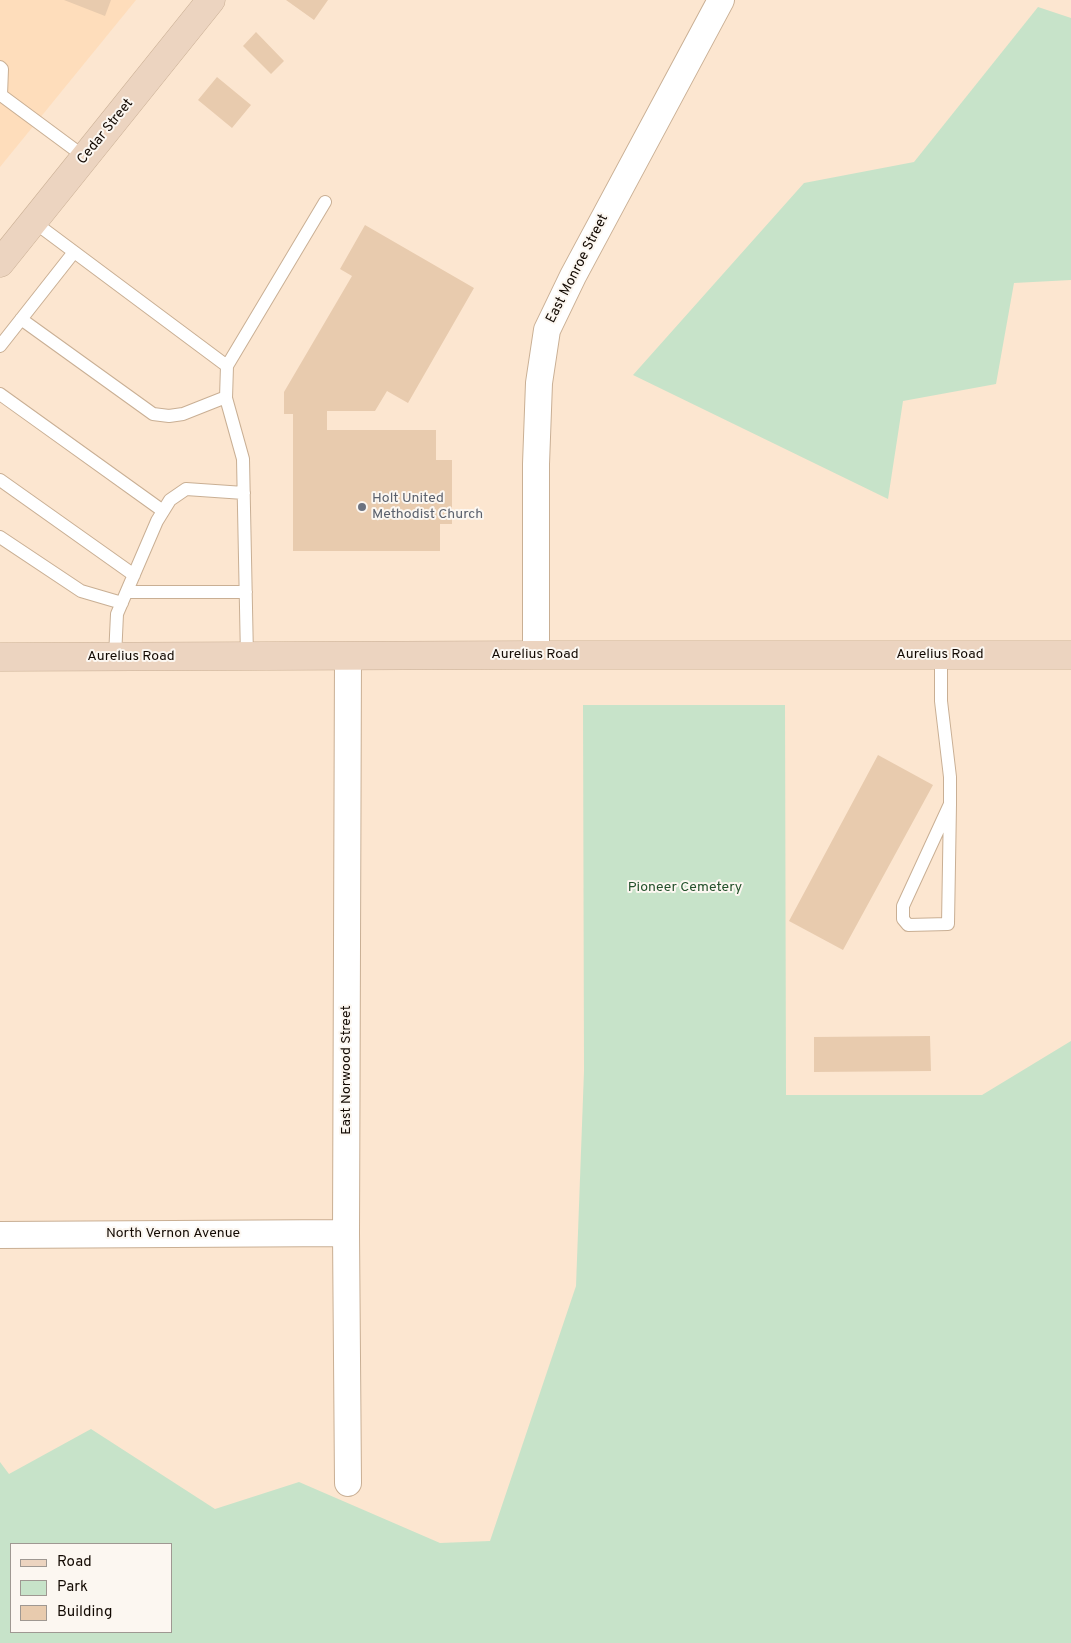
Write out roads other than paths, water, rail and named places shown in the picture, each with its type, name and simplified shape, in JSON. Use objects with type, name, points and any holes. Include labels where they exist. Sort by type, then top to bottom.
[{"type":"street","name":"Cedar Street","points":[[0,263],[211,0]]},
{"type":"street","name":"East Monroe Street","points":[[536,655],[536,455],[539,383],[547,330],[573,276],[721,0]]},
{"type":"street","name":"Aurelius Road","points":[[0,657],[1071,656]]},
{"type":"street","name":"East Norwood Street","points":[[348,657],[346,1234],[348,1483]]},
{"type":"street","name":"North Vernon Avenue","points":[[0,1235],[346,1234]]},
{"type":"lane","points":[[0,67],[2,69],[1,95],[86,158]]},
{"type":"lane","points":[[248,657],[244,459],[226,398],[228,366],[325,202]]},
{"type":"lane","points":[[34,222],[228,366]]},
{"type":"lane","points":[[0,346],[74,252]]},
{"type":"lane","points":[[21,319],[153,414],[169,416],[183,414],[226,398]]},
{"type":"lane","points":[[0,394],[163,511]]},
{"type":"lane","points":[[0,480],[134,575]]},
{"type":"lane","points":[[114,657],[117,614],[157,521],[170,500],[186,489],[244,493]]},
{"type":"lane","points":[[0,537],[81,592],[125,597],[246,592]]},
{"type":"lane","points":[[941,656],[941,701],[950,777],[950,804],[948,924],[908,925],[903,919],[903,906],[950,804]]},
{"type":"place","name":"Holt United Methodist Church","points":[[362,507]]},
{"type":"park label","name":"Pioneer Cemetery","points":[[685,888]]}]
